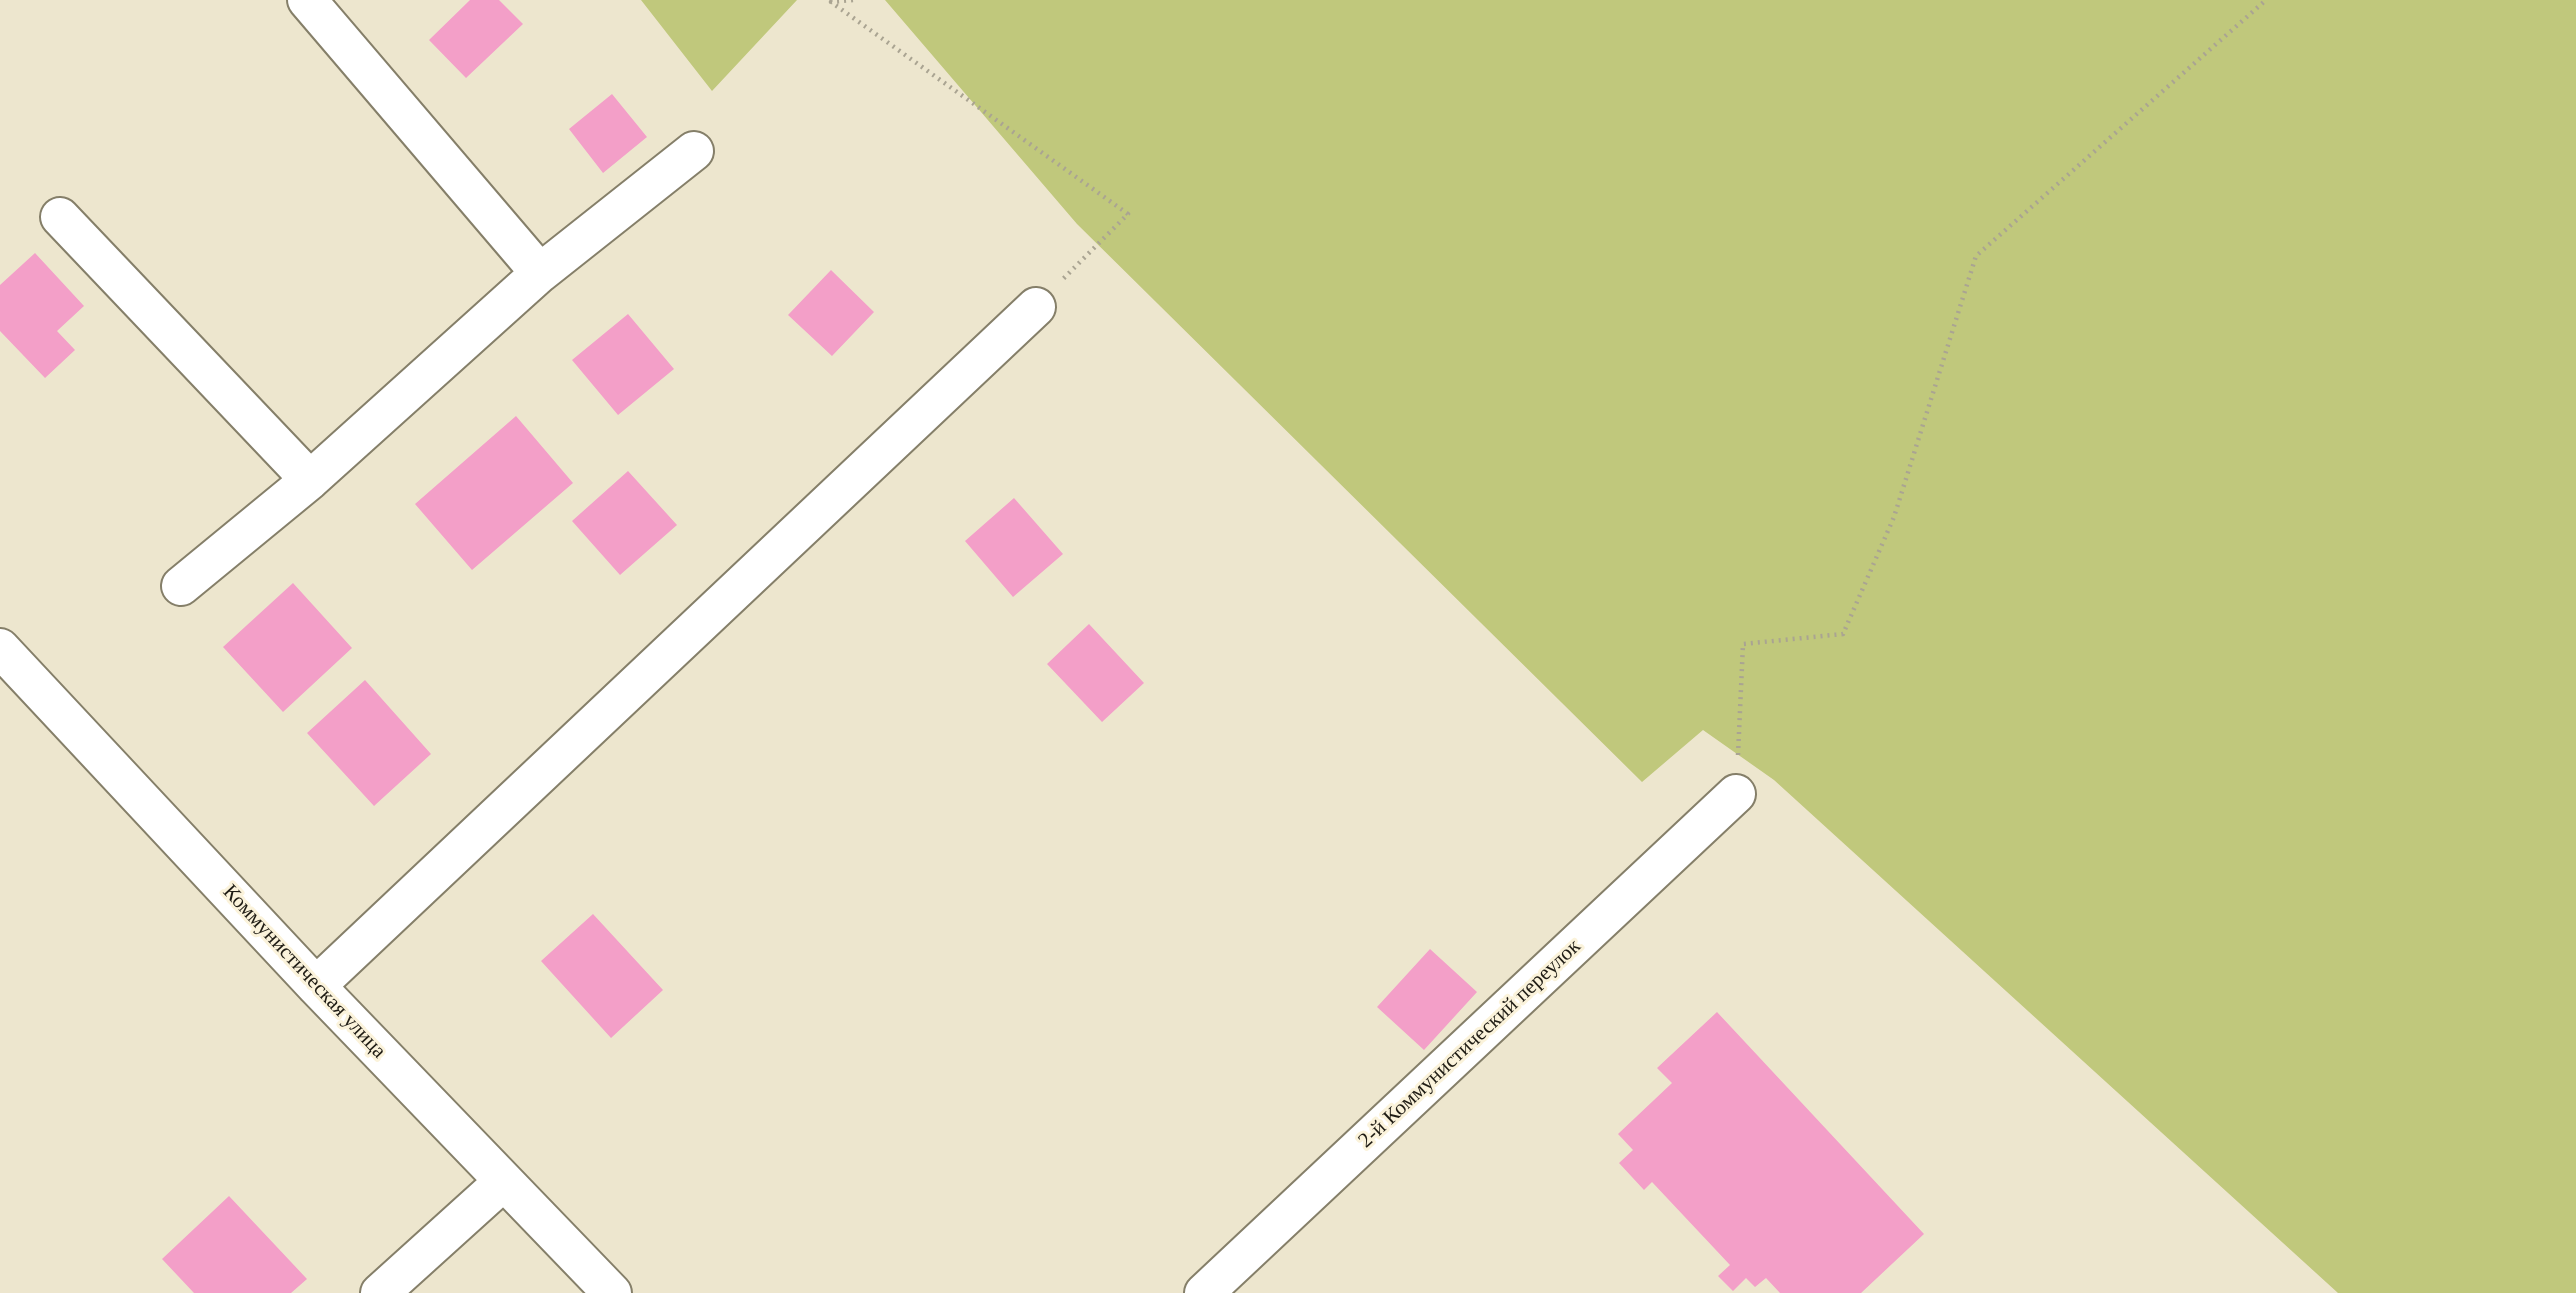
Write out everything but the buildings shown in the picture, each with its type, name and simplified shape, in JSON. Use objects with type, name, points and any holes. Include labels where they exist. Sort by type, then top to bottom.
[{"type":"street","points":[[307,0],[540,273]]},
{"type":"street","points":[[181,586],[310,480],[540,273],[694,151]]},
{"type":"street","points":[[60,217],[310,480]]},
{"type":"street","points":[[316,986],[1036,307]]},
{"type":"street","name":"Коммунистическая улица","points":[[0,648],[316,986],[612,1293]]},
{"type":"street","name":"2-й Коммунистический переулок","points":[[1204,1293],[1736,794]]},
{"type":"street","points":[[380,1293],[504,1181]]},
{"type":"path","points":[[853,0],[831,2],[1128,214],[1036,307]]},
{"type":"path","points":[[1736,794],[1743,644],[1843,634],[1894,517],[1976,256],[2266,0]]},
{"type":"green space","points":[[641,0],[797,0],[712,91]]},
{"type":"green space","points":[[885,0],[2576,0],[2576,1293],[2338,1293],[1774,780],[1703,730],[1642,782],[1077,224]]}]
